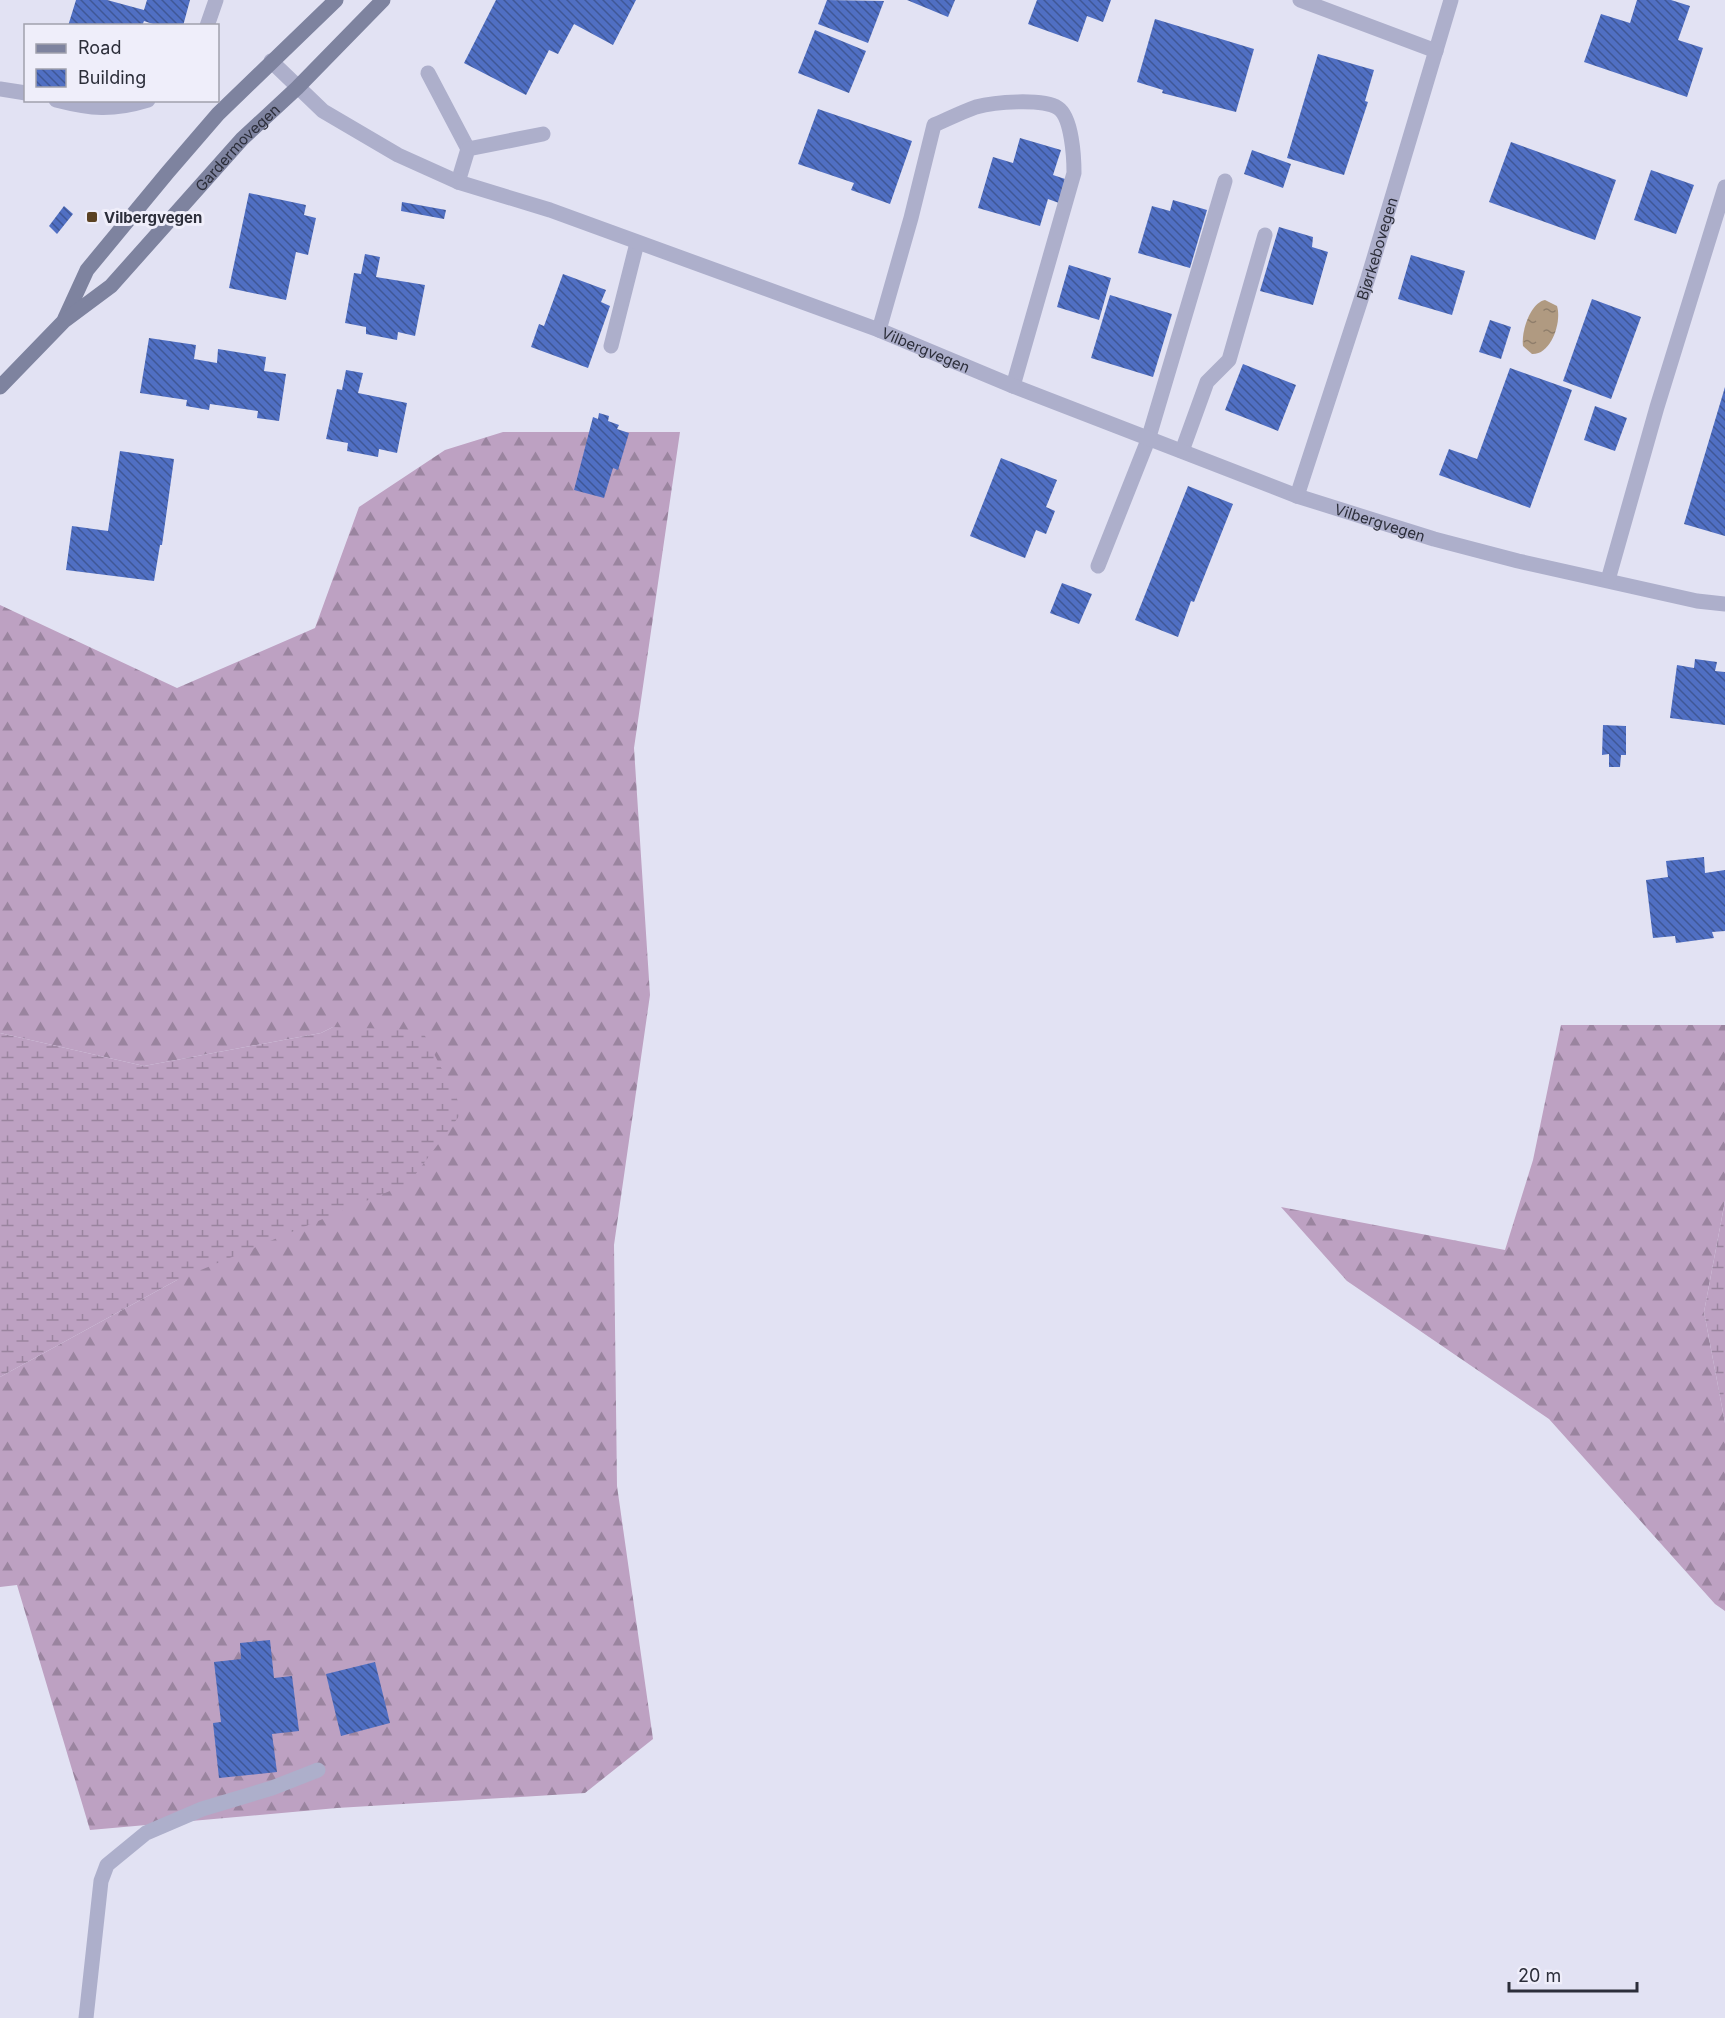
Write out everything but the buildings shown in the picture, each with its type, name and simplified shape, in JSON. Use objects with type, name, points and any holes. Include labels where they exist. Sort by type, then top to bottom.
[{"type":"main road","name":"Gardermovegen","points":[[64,321],[87,270],[210,122],[336,0]]},
{"type":"main road","name":"Gardermovegen","points":[[0,387],[64,321],[111,286],[242,139],[297,88],[383,0]]},
{"type":"street","points":[[208,24],[216,0]]},
{"type":"street","points":[[1300,0],[1436,51]]},
{"type":"street","name":"Bjørkebovegen","points":[[1297,496],[1368,278],[1451,0]]},
{"type":"street","name":"Vilbergvegen","points":[[271,61],[323,111],[398,155],[458,182],[550,210],[879,330],[1148,440],[1297,496],[1434,539],[1518,561],[1697,601],[1725,604]]},
{"type":"street","points":[[428,73],[468,149],[458,182]]},
{"type":"street","points":[[0,89],[24,93]]},
{"type":"street","points":[[879,330],[911,218],[934,125],[978,107],[1036,101],[1058,108],[1066,117],[1074,156],[1074,173],[1013,386]]},
{"type":"street","points":[[64,102],[94,109],[121,108],[141,102]]},
{"type":"street","points":[[468,149],[543,134]]},
{"type":"street","points":[[1098,566],[1148,440],[1225,181]]},
{"type":"street","points":[[1608,580],[1657,408],[1725,187]]},
{"type":"street","points":[[1182,451],[1207,382],[1229,360],[1265,235]]},
{"type":"street","points":[[611,346],[637,243]]},
{"type":"street","points":[[86,2018],[101,1881],[107,1865],[146,1833],[202,1809],[272,1788],[318,1770]]},
{"type":"green space","points":[[503,432],[680,432],[634,748],[650,995],[614,1245],[617,1486],[653,1739],[585,1793],[337,1808],[90,1830],[17,1585],[0,1587],[0,1377],[177,1280],[333,1027],[321,1033],[144,1066],[0,1033],[0,605],[177,688],[315,628],[359,507],[445,450]]},
{"type":"green space","points":[[1561,1025],[1725,1025],[1725,1201],[1704,1312],[1725,1423],[1725,1611],[1715,1604],[1549,1419],[1347,1281],[1281,1207],[1505,1250],[1533,1160]]},
{"type":"green space","points":[[333,1027],[422,1030],[463,1111],[409,1183],[177,1280],[0,1377],[0,1033],[144,1066],[321,1033]]},
{"type":"green space","points":[[1725,1201],[1725,1423],[1704,1312]]},
{"type":"water","points":[[1545,300],[1557,306],[1558,320],[1550,343],[1539,353],[1532,354],[1523,346],[1525,326],[1535,306]]},
{"type":"place","name":"Vilbergvegen","points":[[92,217]]}]
